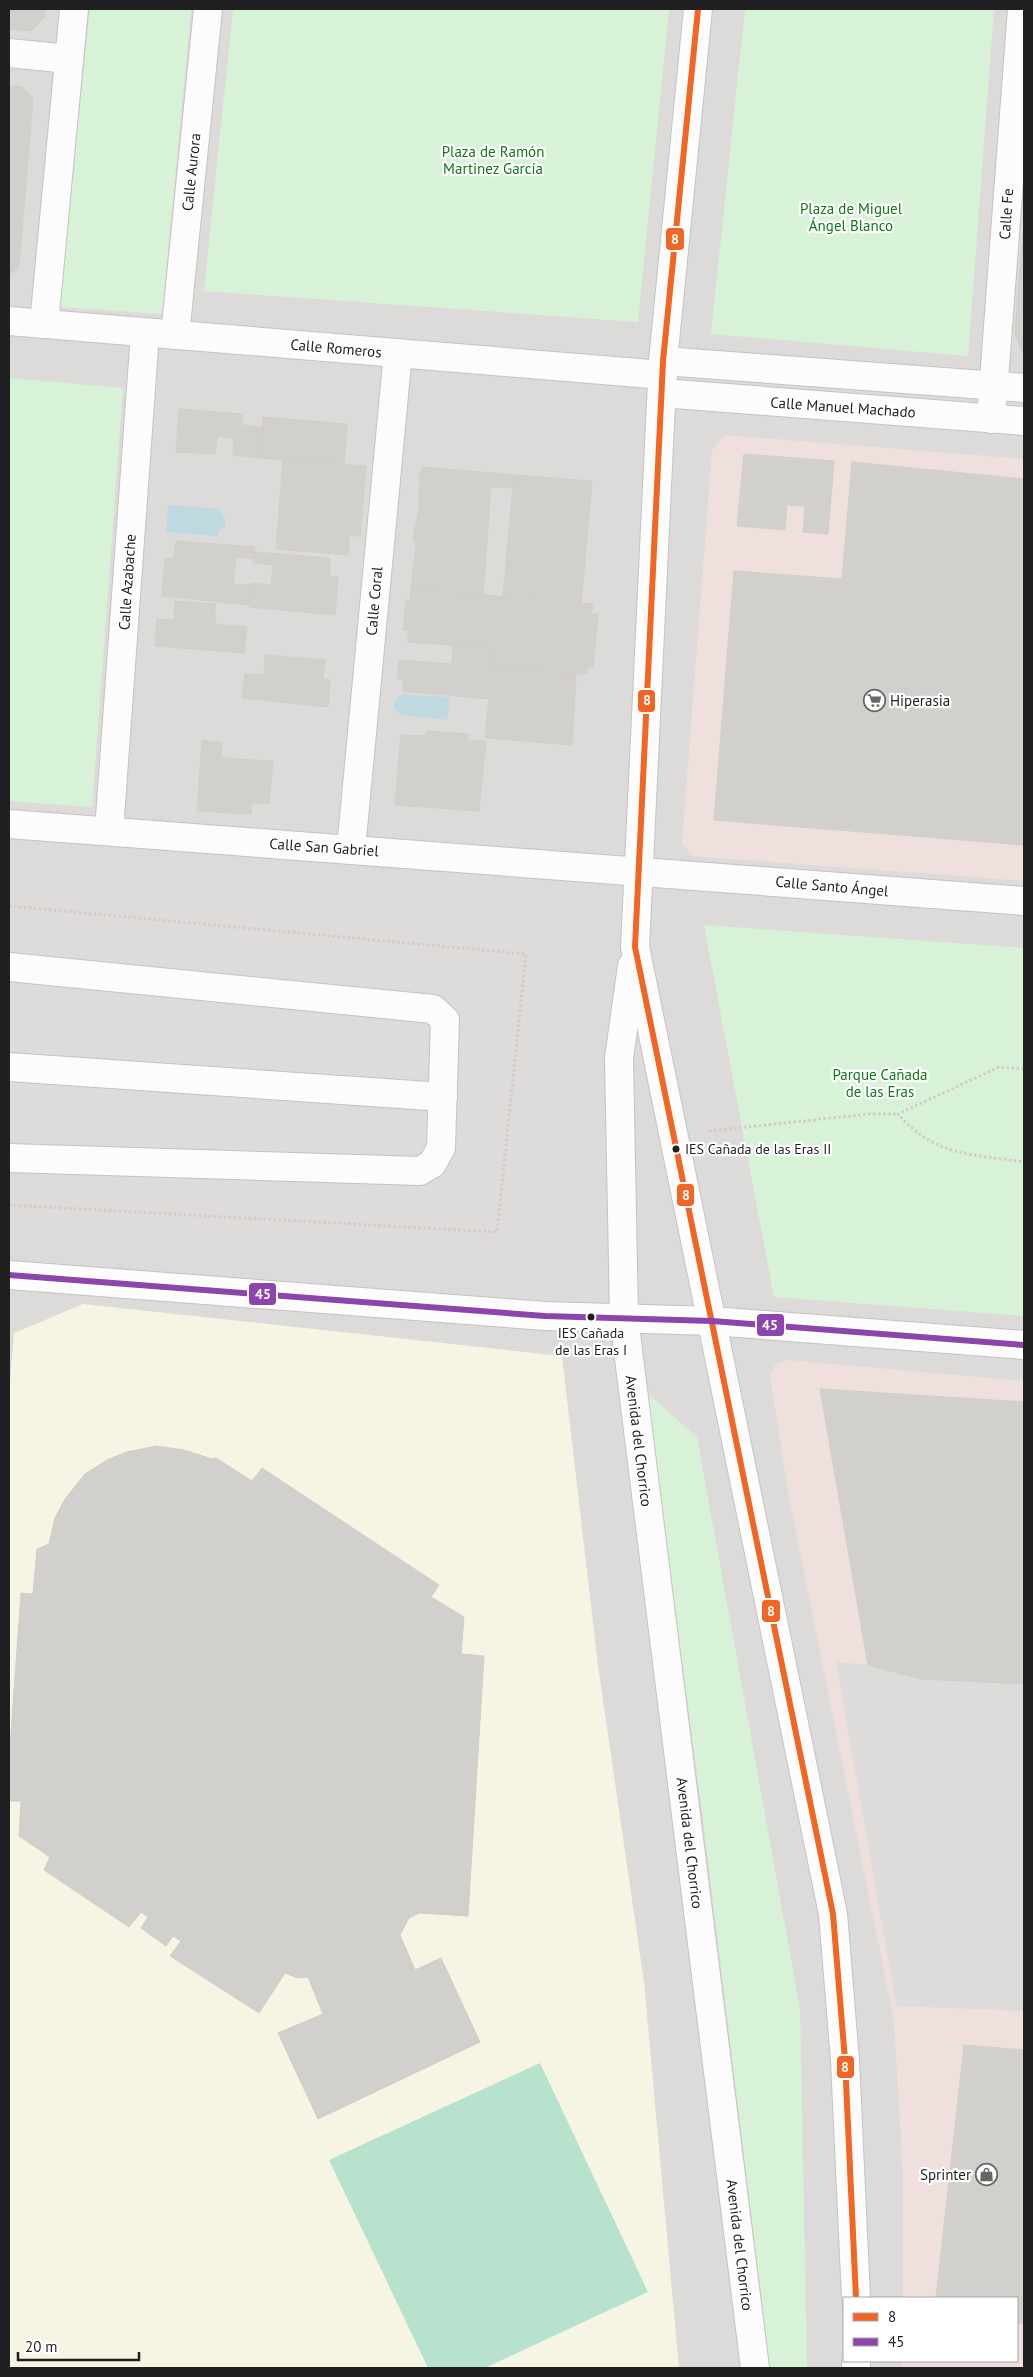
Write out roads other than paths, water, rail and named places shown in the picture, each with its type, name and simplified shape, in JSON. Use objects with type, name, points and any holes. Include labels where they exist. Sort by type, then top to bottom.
[{"type":"street","points":[[44,324],[74,9]]},
{"type":"street","name":"Calle Aurora","points":[[175,335],[208,9]]},
{"type":"street","points":[[698,9],[663,376],[635,947],[833,1914],[846,2060],[856,2297]]},
{"type":"street","name":"Calle Fe","points":[[990,418],[1022,9]]},
{"type":"street","points":[[9,53],[69,59]]},
{"type":"street","name":"Calle Romeros","points":[[9,321],[663,376]]},
{"type":"street","name":"Calle Azabache","points":[[109,831],[145,333]]},
{"type":"street","name":"Calle Coral","points":[[351,849],[398,353]]},
{"type":"street","points":[[663,376],[1024,388]]},
{"type":"street","name":"Calle Manuel Machado","points":[[663,376],[1024,421]]},
{"type":"street","name":"Calle San Gabriel","points":[[9,824],[640,870]]},
{"type":"street","name":"Calle Santo Ángel","points":[[640,870],[1024,901]]},
{"type":"street","name":"Avenida del Chorrico","points":[[635,947],[619,1058],[624,1318],[755,2368]]},
{"type":"street","points":[[9,967],[434,1009],[446,1020],[441,1148],[432,1164],[420,1171],[9,1158]]},
{"type":"street","points":[[9,1067],[443,1096]]},
{"type":"street","points":[[9,1275],[544,1316],[712,1321],[1024,1345]]},
{"type":"water","points":[[168,505],[221,509],[221,513],[225,518],[225,527],[219,531],[218,536],[166,532]]},
{"type":"water","points":[[402,695],[450,697],[447,720],[401,715],[393,707],[395,700]]},
{"type":"place","name":"Hiperasia","points":[[874,700]]},
{"type":"place","name":"IES Cañada de las Eras II","points":[[676,1149]]},
{"type":"place","name":"IES Cañada de las Eras I","points":[[591,1317]]},
{"type":"place","name":"Sprinter","points":[[987,2174]]},
{"type":"park label","name":"Plaza de Ramón Martinez García","points":[[493,160]]},
{"type":"park label","name":"Plaza de Miguel Ángel Blanco","points":[[851,216]]},
{"type":"park label","name":"Parque Cañada de las Eras","points":[[880,1082]]}]
